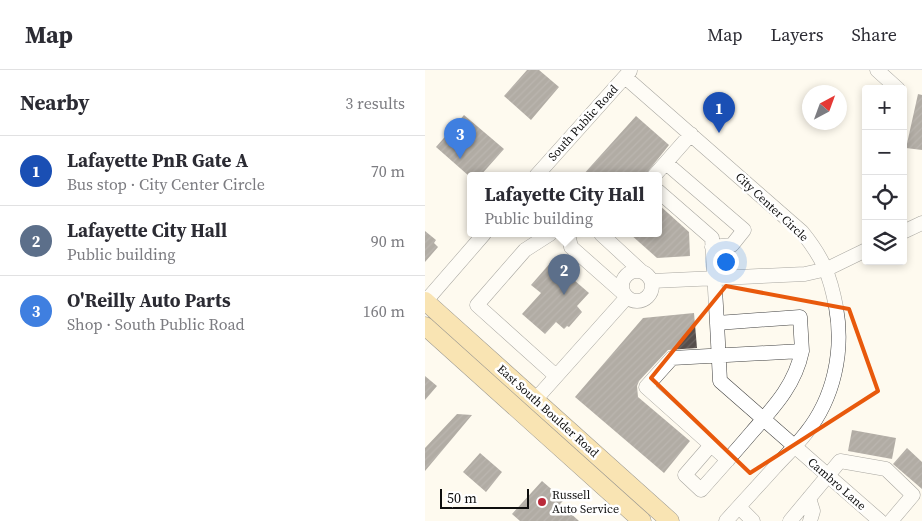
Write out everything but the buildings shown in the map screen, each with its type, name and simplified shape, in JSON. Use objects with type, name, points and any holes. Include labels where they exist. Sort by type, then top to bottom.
[{"type":"main road","name":"East South Boulder Road","points":[[425,302],[670,521]]},
{"type":"main road","name":"East South Boulder Road","points":[[425,326],[642,521]]},
{"type":"street","points":[[877,70],[894,85]]},
{"type":"street","name":"City Center Circle","points":[[628,73],[691,134],[802,232],[816,250],[827,269],[834,294],[839,324],[839,347],[836,370],[823,407],[807,433],[726,521]]},
{"type":"street","name":"South Public Road","points":[[540,172],[628,73]]},
{"type":"street","points":[[658,172],[691,134]]},
{"type":"street","points":[[662,194],[712,238],[712,247],[732,245],[745,230],[666,163]]},
{"type":"street","points":[[907,230],[922,223]]},
{"type":"street","points":[[425,302],[481,237]]},
{"type":"street","points":[[546,237],[525,250],[477,305],[556,376]]},
{"type":"street","points":[[569,237],[571,247],[625,295],[636,301],[645,298],[651,291],[652,281],[604,237]]},
{"type":"street","name":"Cambro Lane","points":[[712,247],[719,381],[880,521]]},
{"type":"street","points":[[652,281],[805,274],[827,269],[862,252]]},
{"type":"street","points":[[625,295],[622,283],[627,274],[636,270],[641,271]]},
{"type":"street","points":[[535,400],[625,295]]},
{"type":"street","points":[[711,445],[685,475],[701,490],[780,401],[792,383],[799,366],[802,351],[800,317],[717,322]]},
{"type":"street","points":[[728,460],[646,387],[671,358],[802,351]]},
{"type":"street","points":[[791,521],[839,460],[886,469],[913,495],[891,521]]},
{"type":"street","points":[[809,498],[813,511],[810,521]]},
{"type":"street","points":[[739,507],[753,521]]},
{"type":"highlighted area","points":[[726,286],[849,309],[878,391],[750,473],[651,378]]},
{"type":"place","name":"Lafayette PnR Gate A","points":[[719,133]]},
{"type":"place","name":"O'Reilly Auto Parts","points":[[460,159]]},
{"type":"place","name":"Lafayette City Hall","points":[[564,295]]},
{"type":"place","name":"Russell Auto Service","points":[[542,502]]}]
